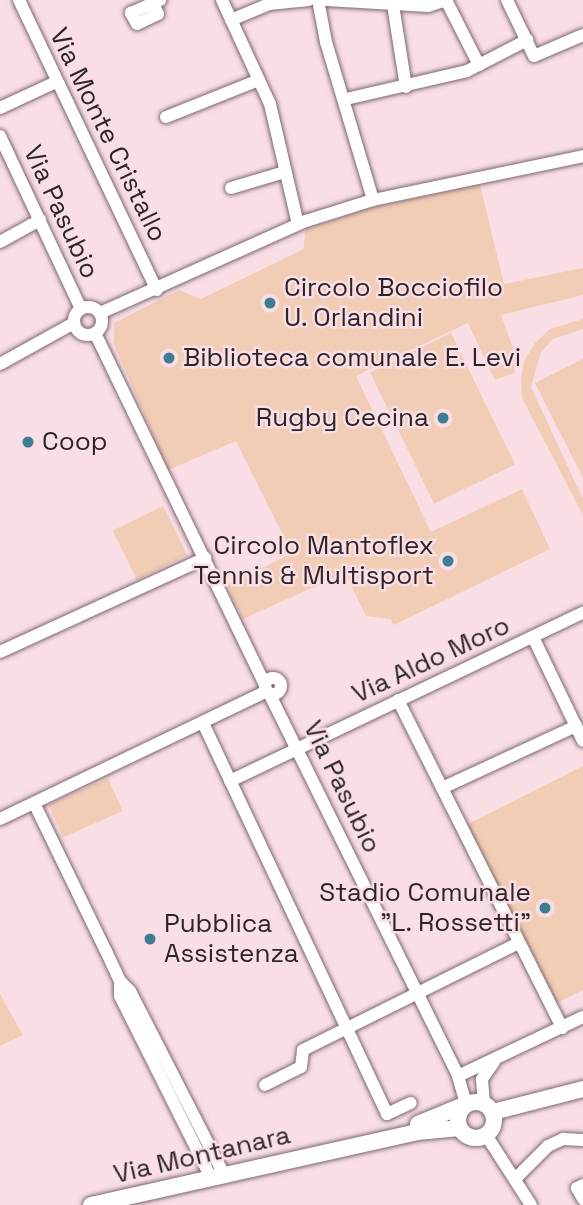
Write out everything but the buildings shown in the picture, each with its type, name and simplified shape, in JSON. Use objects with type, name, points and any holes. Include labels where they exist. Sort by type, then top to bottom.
[{"type":"main road","points":[[489,1107],[493,1128],[486,1135],[474,1138],[460,1128],[459,1112],[466,1104],[489,1107],[583,1089]]},
{"type":"main road","name":"Via Montanara","points":[[323,1153],[336,1143],[430,1121],[466,1104]]},
{"type":"main road","name":"Via Montanara","points":[[91,1205],[323,1153],[460,1128]]},
{"type":"street","name":"Via Monte Cristallo","points":[[19,0],[156,290]]},
{"type":"street","points":[[231,20],[269,4],[309,0]]},
{"type":"street","points":[[318,0],[326,42],[346,99],[373,200]]},
{"type":"street","points":[[327,0],[428,6],[447,0],[478,65]]},
{"type":"street","points":[[507,0],[534,55],[583,35]]},
{"type":"street","points":[[224,1],[270,104],[298,224]]},
{"type":"street","points":[[393,5],[407,87]]},
{"type":"street","points":[[346,99],[407,87],[478,65],[527,40]]},
{"type":"street","points":[[166,117],[259,80]]},
{"type":"street","points":[[0,108],[57,82]]},
{"type":"street","name":"Via Pasubio","points":[[0,135],[3,151],[40,220],[81,309]]},
{"type":"street","points":[[77,327],[81,309],[100,313],[298,224],[373,200],[583,156]]},
{"type":"street","points":[[231,188],[285,172]]},
{"type":"street","points":[[0,242],[40,220]]},
{"type":"street","points":[[0,363],[77,327],[95,333],[100,327],[100,313]]},
{"type":"street","name":"Via Pasubio","points":[[95,333],[271,687],[283,717],[458,1076],[466,1104]]},
{"type":"street","points":[[0,652],[205,558]]},
{"type":"street","name":"Via Aldo Moro","points":[[230,781],[583,613]]},
{"type":"street","points":[[442,789],[581,735],[533,637]]},
{"type":"street","points":[[0,819],[204,725],[271,687]]},
{"type":"street","points":[[398,700],[562,1028]]},
{"type":"street","points":[[204,725],[387,1114],[411,1103]]},
{"type":"street","points":[[34,803],[120,981],[120,996],[218,1177]]},
{"type":"street","points":[[265,1085],[301,1067],[303,1050],[519,943]]},
{"type":"street","points":[[458,1076],[583,1017]]},
{"type":"street","points":[[489,1107],[482,1079],[495,1060]]},
{"type":"street","points":[[486,1135],[517,1177],[531,1205]]},
{"type":"street","points":[[517,1177],[548,1146],[563,1139],[583,1140]]},
{"type":"street","points":[[583,1185],[577,1188],[583,1199]]},
{"type":"shaded area","points":[[480,185],[504,284],[583,268],[583,295],[501,315],[517,358],[514,373],[495,380],[468,323],[356,376],[431,532],[522,489],[550,549],[394,625],[390,619],[366,616],[345,573],[243,619],[227,585],[292,553],[236,441],[168,470],[114,344],[114,323],[179,290],[201,299],[304,249],[305,230],[374,207]]},
{"type":"shaded area","points":[[583,319],[583,329],[553,339],[541,352],[531,387],[583,499],[583,515],[522,398],[521,380],[524,361],[535,343],[550,329]]},
{"type":"shaded area","name":"Rugby Cecina","points":[[451,333],[515,464],[434,504],[370,372]]},
{"type":"shaded area","points":[[583,359],[583,478],[535,383]]},
{"type":"shaded area","points":[[163,506],[187,555],[137,580],[113,531]]},
{"type":"shaded area","name":"Stadio Comunale \"L. Rossetti\"","points":[[583,766],[583,990],[555,1004],[466,825]]},
{"type":"shaded area","points":[[108,778],[123,811],[63,837],[49,804]]},
{"type":"shaded area","points":[[0,994],[23,1035],[0,1046]]},
{"type":"place","name":"Circolo Bocciofilo U. Orlandini","points":[[270,303]]},
{"type":"place","name":"Biblioteca comunale E. Levi","points":[[169,358]]},
{"type":"place","name":"Rugby Cecina","points":[[443,418]]},
{"type":"place","name":"Coop","points":[[28,442]]},
{"type":"place","name":"Circolo Mantoflex Tennis & Multisport","points":[[448,561]]},
{"type":"place","name":"Stadio Comunale \"L. Rossetti\"","points":[[545,908]]},
{"type":"place","name":"Pubblica Assistenza","points":[[150,939]]}]
